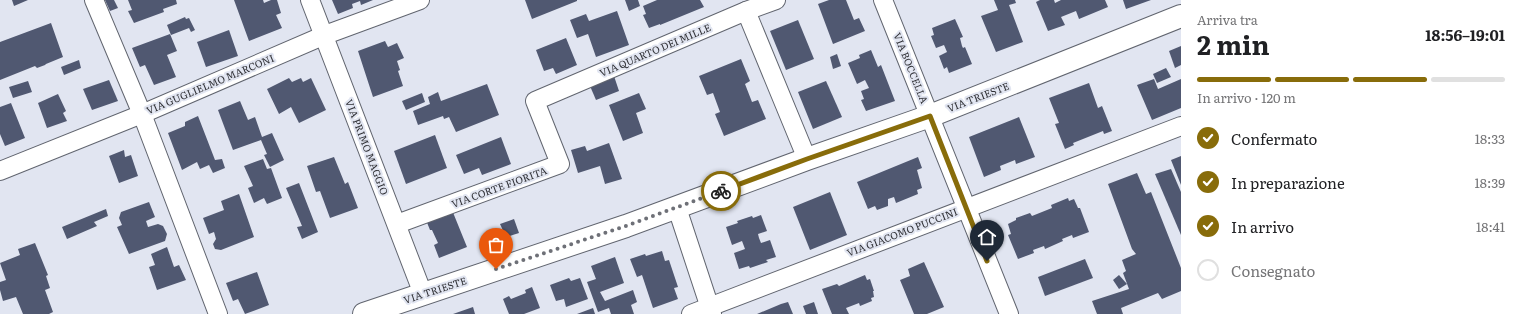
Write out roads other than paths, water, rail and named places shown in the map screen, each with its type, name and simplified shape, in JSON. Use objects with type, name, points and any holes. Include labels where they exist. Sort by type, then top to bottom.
[{"type":"street","points":[[94,0],[142,114],[218,314]]},
{"type":"street","name":"VIA PRIMO MAGGIO","points":[[310,0],[325,35],[423,294]]},
{"type":"street","name":"VIA GUGLIELMO MARCONI","points":[[0,171],[142,114],[325,35],[420,0]]},
{"type":"street","name":"VIA QUARTO DEI MILLE","points":[[535,101],[746,11],[776,0]]},
{"type":"street","name":"VIA BOCCELLA","points":[[883,0],[1009,314]]},
{"type":"street","points":[[746,11],[807,159]]},
{"type":"street","name":"VIA TRIESTE","points":[[364,314],[399,308],[423,294],[677,208],[807,159],[930,116],[1181,16]]},
{"type":"street","name":"VIA CORTE FIORITA","points":[[397,224],[560,164],[535,101]]},
{"type":"street","name":"VIA GIACOMO PUCCINI","points":[[691,314],[711,310],[966,208],[1181,126]]},
{"type":"street","points":[[677,208],[711,310]]}]
